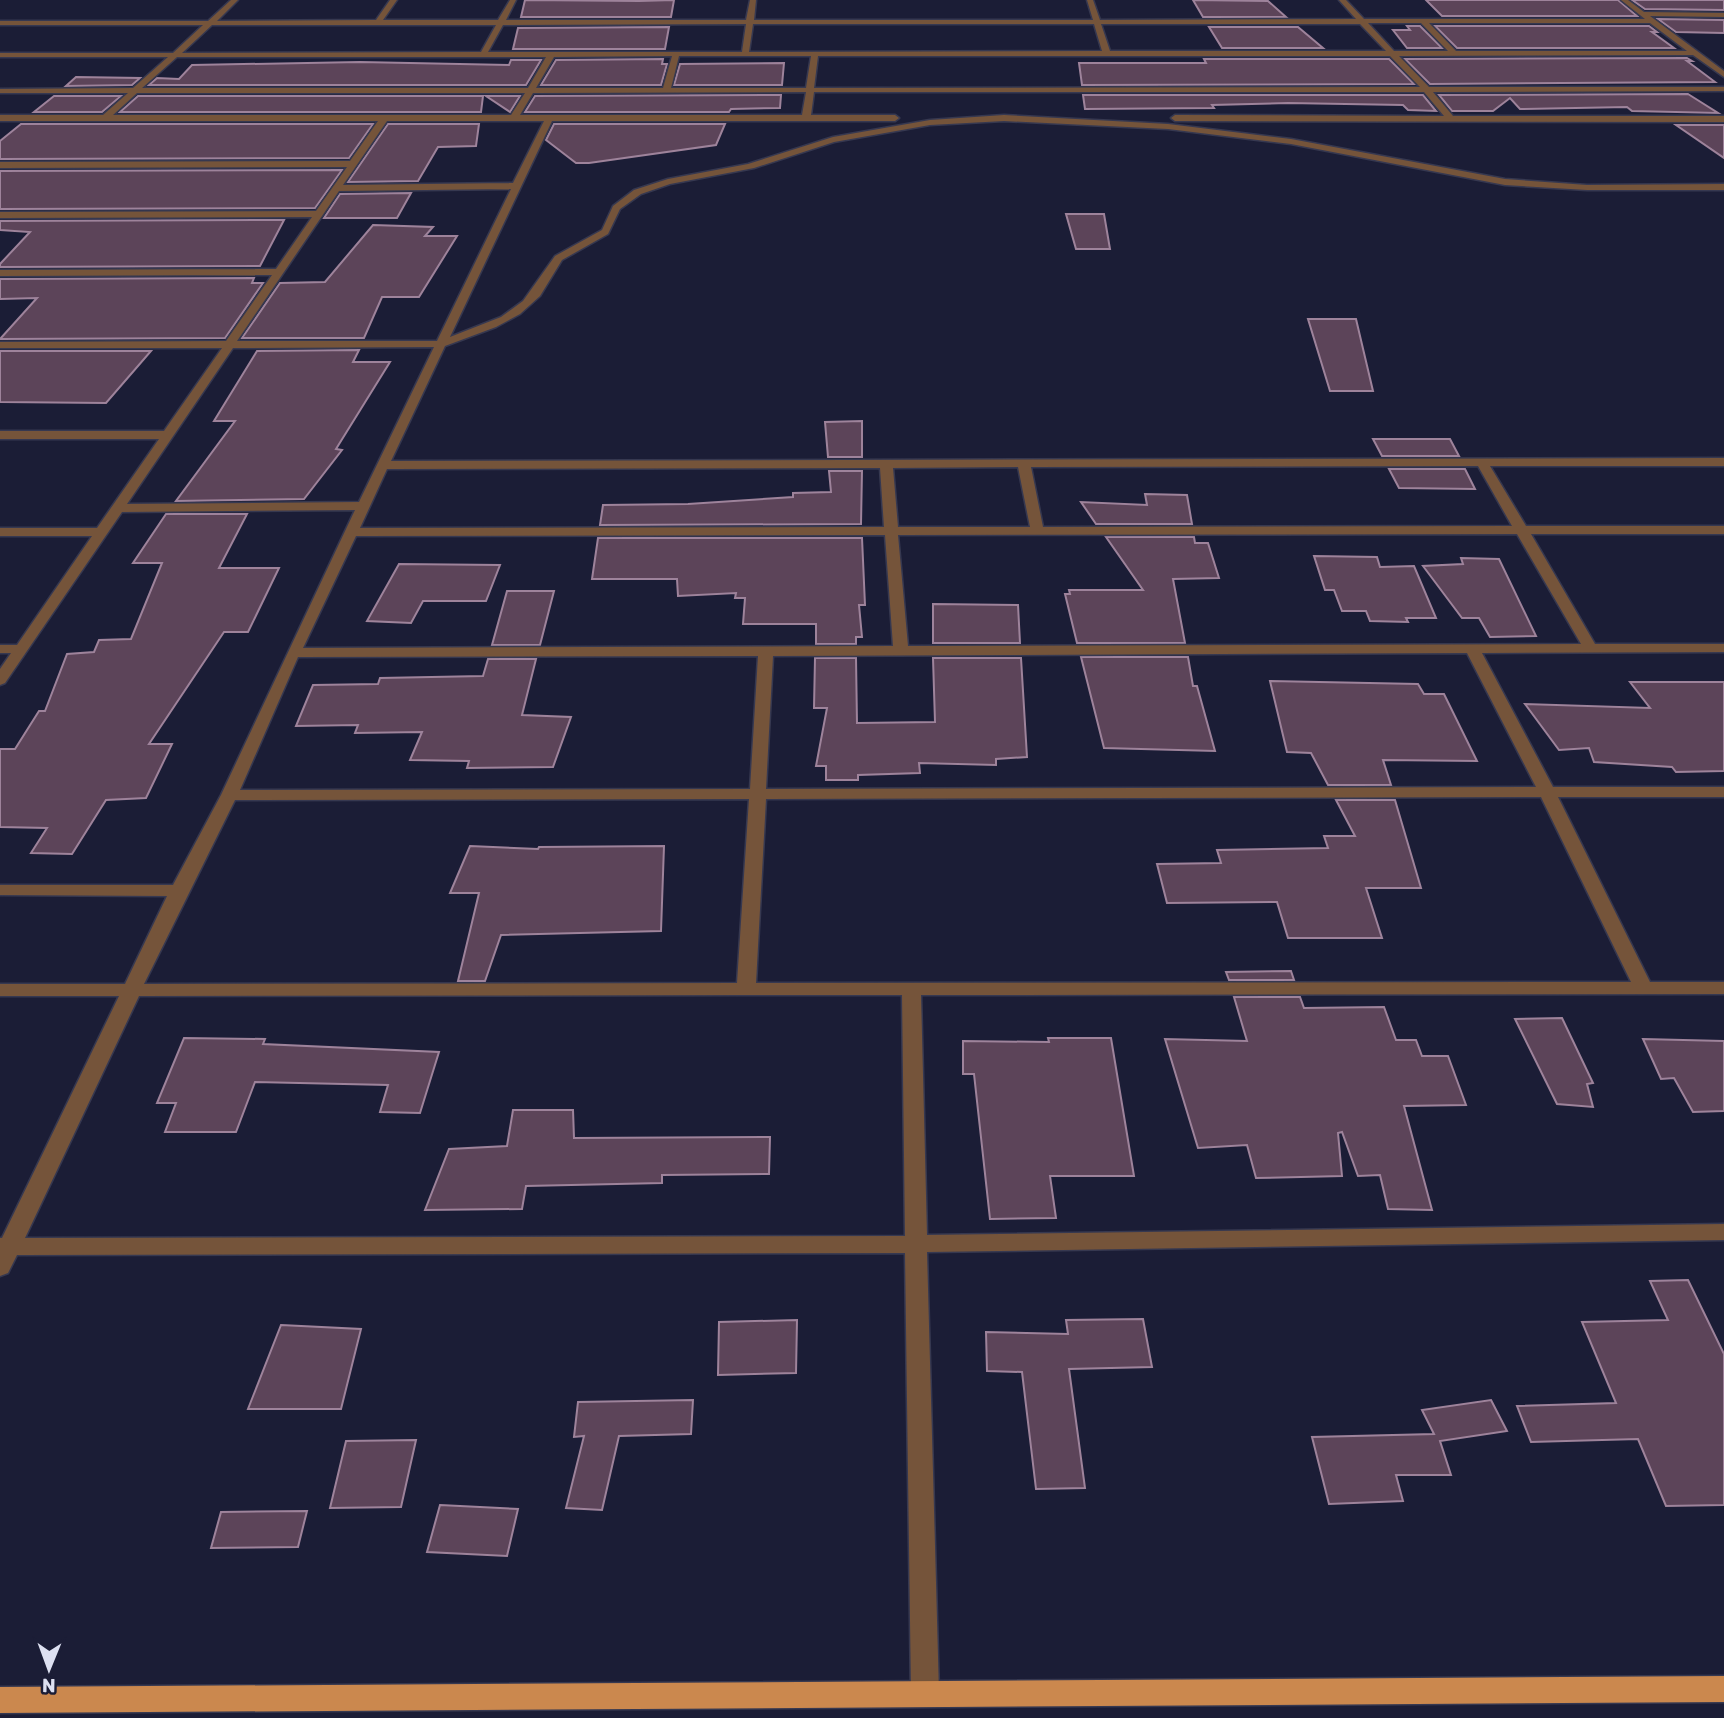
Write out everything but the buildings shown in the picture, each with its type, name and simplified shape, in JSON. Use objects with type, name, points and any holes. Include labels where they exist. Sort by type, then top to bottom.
[{"type":"main road","points":[[0,1700],[1724,1689]]},
{"type":"street","points":[[105,118],[235,0]]},
{"type":"street","points":[[378,22],[394,0]]},
{"type":"street","points":[[483,55],[513,0]]},
{"type":"street","points":[[745,54],[753,0]]},
{"type":"street","points":[[1090,0],[1107,54]]},
{"type":"street","points":[[1342,0],[1450,118]]},
{"type":"street","points":[[1624,0],[1723,73]]},
{"type":"street","points":[[1644,15],[1724,15]]},
{"type":"street","points":[[1423,21],[1454,53]]},
{"type":"street","points":[[0,23],[1652,21]]},
{"type":"street","points":[[0,55],[1695,53]]},
{"type":"street","points":[[666,90],[676,54]]},
{"type":"street","points":[[806,119],[815,54]]},
{"type":"street","points":[[514,118],[551,55]]},
{"type":"street","points":[[0,91],[1724,89]]},
{"type":"street","points":[[278,100],[287,90]]},
{"type":"street","points":[[262,118],[270,109]]},
{"type":"street","points":[[0,680],[386,117]]},
{"type":"street","points":[[0,118],[1724,118]]},
{"type":"street","points":[[549,118],[293,653],[229,795],[3,1254],[1724,1232]]},
{"type":"street","points":[[0,345],[440,344],[486,328],[517,311],[537,293],[560,256],[602,234],[609,228],[615,209],[622,200],[641,190],[752,166],[804,147],[855,134],[933,122],[1003,118],[1167,128],[1268,138],[1457,176],[1520,184],[1573,187],[1724,187]]},
{"type":"street","points":[[0,165],[353,164]]},
{"type":"street","points":[[337,188],[516,186]]},
{"type":"street","points":[[0,215],[319,214]]},
{"type":"street","points":[[0,273],[279,272]]},
{"type":"street","points":[[0,435],[167,435]]},
{"type":"street","points":[[383,465],[1724,462]]},
{"type":"street","points":[[1482,463],[1591,649]]},
{"type":"street","points":[[886,464],[901,651]]},
{"type":"street","points":[[1024,464],[1037,531]]},
{"type":"street","points":[[118,508],[363,506]]},
{"type":"street","points":[[351,532],[1724,530]]},
{"type":"street","points":[[0,532],[101,532]]},
{"type":"street","points":[[293,653],[1724,648]]},
{"type":"street","points":[[0,649],[21,649]]},
{"type":"street","points":[[1472,649],[1644,988]]},
{"type":"street","points":[[746,989],[766,651]]},
{"type":"street","points":[[229,795],[1724,792]]},
{"type":"street","points":[[0,890],[180,891]]},
{"type":"street","points":[[0,990],[1724,988]]},
{"type":"street","points":[[911,989],[925,1693]]}]
